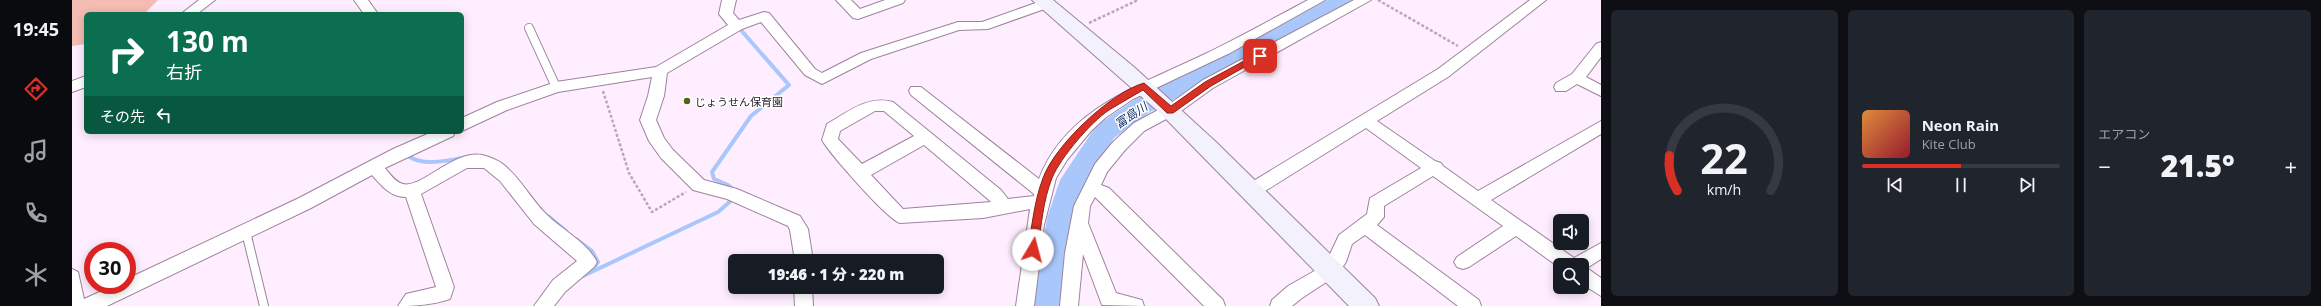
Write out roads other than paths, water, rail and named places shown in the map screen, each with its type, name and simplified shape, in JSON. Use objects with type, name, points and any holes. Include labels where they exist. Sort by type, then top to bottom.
[{"type":"street","points":[[191,12],[208,0]]},
{"type":"street","points":[[362,0],[370,12]]},
{"type":"street","points":[[729,0],[726,14],[737,26]]},
{"type":"street","points":[[843,0],[858,15],[898,0]]},
{"type":"street","points":[[1025,306],[1042,198],[1048,177],[1063,153],[1084,128],[1104,109],[1194,65],[1318,0]]},
{"type":"street","points":[[1069,306],[1078,224],[1082,206],[1101,168],[1119,146],[1139,127],[1208,84],[1364,0]]},
{"type":"street","points":[[1251,191],[1368,121],[1443,73],[1539,0]]},
{"type":"street","points":[[803,254],[799,229],[794,221],[736,197],[699,185],[667,154],[657,141],[648,120],[656,96],[660,72],[666,66],[737,26],[764,16],[810,72],[822,79],[866,56],[958,26],[983,26],[1043,2],[1076,28],[1168,108],[1366,306]]},
{"type":"street","points":[[1561,87],[1578,78],[1601,47]]},
{"type":"street","points":[[464,124],[502,106],[556,87],[660,72]]},
{"type":"street","points":[[1578,78],[1601,91]]},
{"type":"street","points":[[72,87],[84,82]]},
{"type":"street","points":[[916,91],[1042,198]]},
{"type":"street","points":[[1004,206],[996,195],[888,106],[873,105],[833,128],[830,140],[888,206],[900,216],[983,211],[1004,206],[1035,202],[1042,198]]},
{"type":"street","points":[[1368,121],[1435,167],[1560,258]]},
{"type":"street","points":[[1479,199],[1601,127]]},
{"type":"street","points":[[90,306],[246,232],[374,166],[443,134]]},
{"type":"street","points":[[860,174],[925,137]]},
{"type":"street","points":[[374,166],[392,187],[400,191],[412,191],[428,184],[456,166],[466,162],[481,162],[497,167],[540,219],[588,262],[560,286],[543,306]]},
{"type":"street","points":[[1279,306],[1295,292],[1330,270],[1337,262],[1345,240],[1375,218],[1376,203],[1435,167]]},
{"type":"street","points":[[1090,188],[1103,193],[1216,306]]},
{"type":"street","points":[[407,306],[413,300],[443,293],[445,287],[412,191]]},
{"type":"street","points":[[1078,224],[1082,228],[1109,299],[1135,306]]},
{"type":"street","points":[[1366,226],[1472,306]]},
{"type":"street","points":[[1463,262],[1517,226]]},
{"type":"street","points":[[1589,258],[1601,250]]},
{"type":"street","points":[[72,276],[76,306]]},
{"type":"street","points":[[1589,279],[1601,288]]},
{"type":"street","points":[[803,294],[804,306]]},
{"type":"lane","points":[[529,28],[556,87]]},
{"type":"lane","points":[[246,232],[249,238],[264,306]]},
{"type":"waterway","name":"富島川","points":[[1048,306],[1060,218],[1073,180],[1105,132],[1142,106],[1343,0]]},
{"type":"waterway","points":[[738,193],[728,185],[714,179],[712,172],[751,116],[789,85],[740,29]]},
{"type":"waterway","points":[[408,156],[423,162],[438,162],[470,157]]},
{"type":"waterway","points":[[583,276],[718,212],[734,198]]},
{"type":"waterway","points":[[548,216],[566,231]]},
{"type":"waterway","points":[[576,239],[592,251],[598,262],[593,269]]},
{"type":"place","name":"じょうせん保育園","points":[[687,101]]}]
